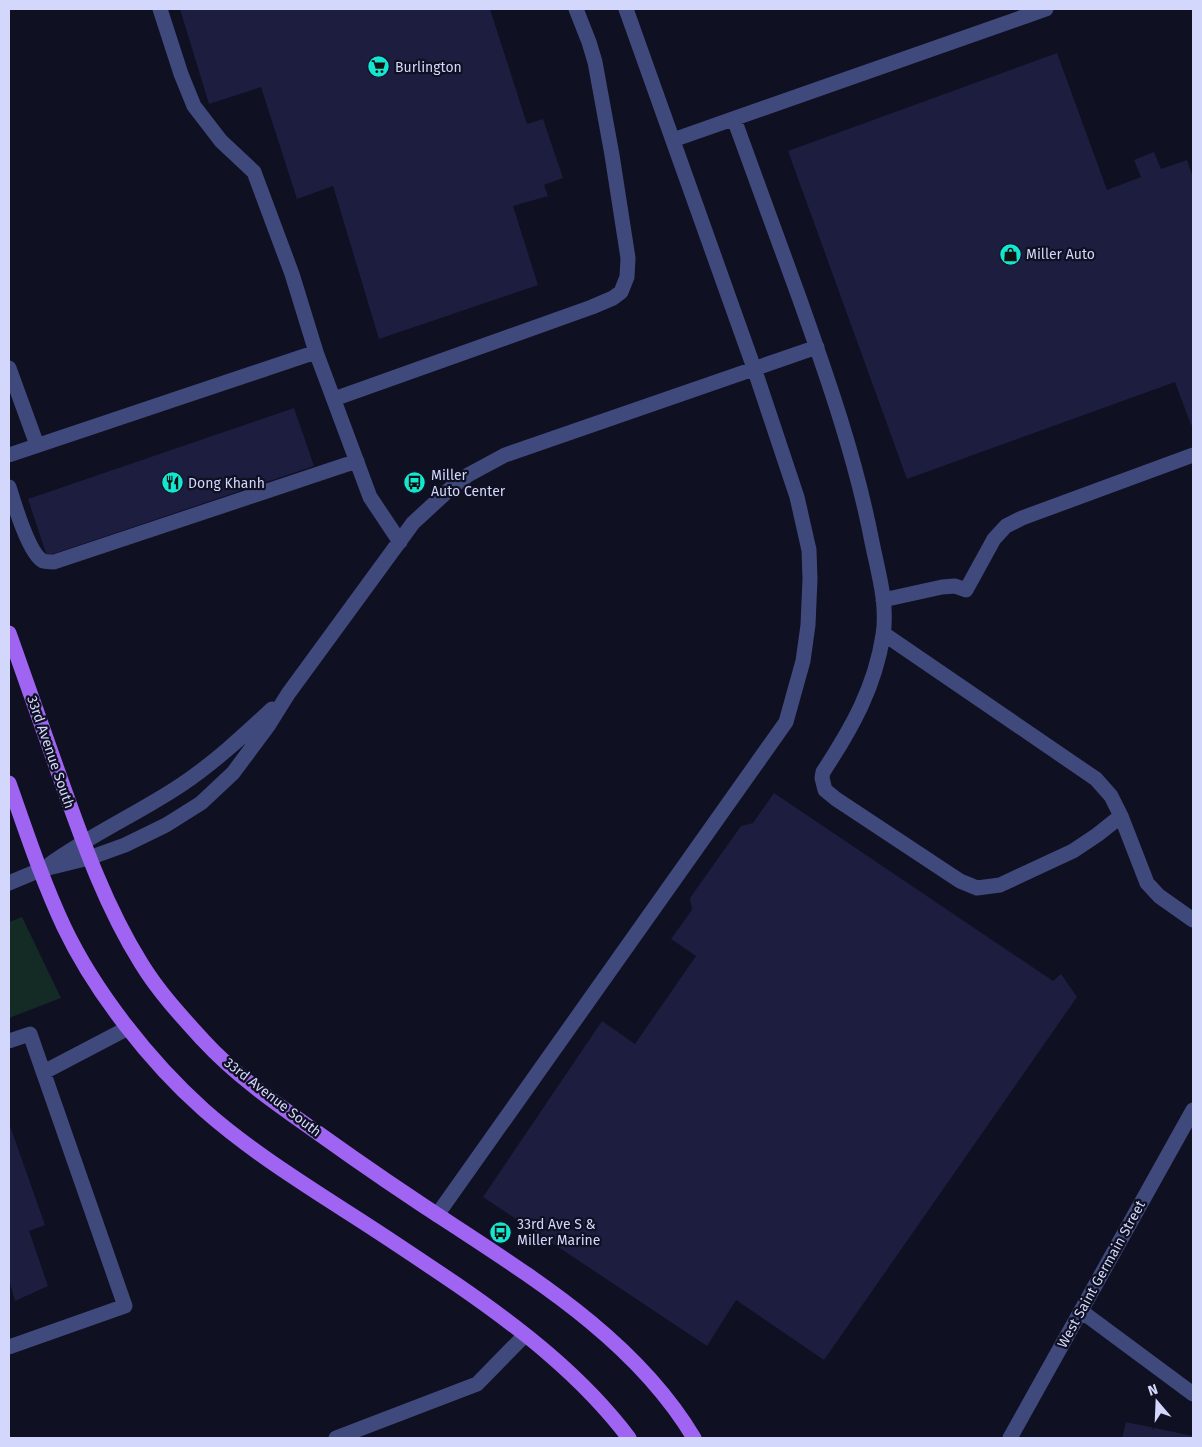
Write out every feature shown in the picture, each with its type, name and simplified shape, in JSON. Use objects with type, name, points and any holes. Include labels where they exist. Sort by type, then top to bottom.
[{"type":"main road","name":"33rd Avenue South","points":[[9,633],[89,858],[113,913],[142,965],[161,992],[204,1042],[280,1107],[437,1215],[538,1281],[582,1314],[630,1358],[670,1403],[694,1438]]},
{"type":"main road","points":[[9,783],[40,870],[74,947],[88,971],[128,1028],[161,1067],[205,1111],[260,1154],[403,1247],[492,1309],[562,1365],[585,1387],[629,1438]]},
{"type":"street","points":[[160,9],[194,106],[221,141],[254,172],[292,274],[316,352],[370,497],[400,542]]},
{"type":"street","points":[[334,399],[592,308],[621,292],[627,277],[626,238],[595,62],[576,9]]},
{"type":"street","points":[[437,1215],[786,722],[803,661],[808,625],[809,550],[797,497],[754,368],[626,9]]},
{"type":"street","points":[[673,140],[1046,9]]},
{"type":"street","points":[[734,119],[817,347],[845,434],[869,524],[884,600],[884,634],[877,664],[855,721],[823,772],[822,778],[825,790],[960,881],[977,888],[1000,885],[1073,851],[1121,816]]},
{"type":"street","points":[[9,883],[40,870],[89,858],[125,845],[166,825],[200,803],[233,773],[268,726],[288,694],[413,523],[468,475],[498,459],[817,347]]},
{"type":"street","points":[[9,456],[316,352]]},
{"type":"street","points":[[9,368],[37,445]]},
{"type":"street","points":[[884,600],[942,586],[955,586],[966,590],[994,539],[1006,526],[1022,518],[1193,455]]},
{"type":"street","points":[[9,487],[36,556],[42,561],[54,562],[357,461]]},
{"type":"street","points":[[884,634],[1096,779],[1110,796],[1121,816],[1148,883],[1159,896],[1193,920]]},
{"type":"street","points":[[40,870],[83,842],[181,785],[230,748],[288,694]]},
{"type":"street","points":[[44,1072],[128,1028]]},
{"type":"street","points":[[9,1041],[30,1034],[125,1306],[9,1347]]},
{"type":"street","name":"West Saint Germain Street","points":[[1010,1438],[1193,1110]]},
{"type":"street","points":[[1081,1311],[1193,1394]]},
{"type":"street","points":[[336,1438],[356,1435],[477,1384],[525,1336]]},
{"type":"green space","points":[[22,917],[61,998],[9,1018],[9,922]]},
{"type":"building","points":[[180,9],[490,9],[527,124],[543,119],[563,178],[544,185],[548,196],[513,206],[538,285],[379,339],[333,186],[297,199],[261,87],[209,104]]},
{"type":"building","points":[[1057,53],[1107,190],[1141,177],[1134,160],[1154,152],[1161,169],[1187,160],[1193,178],[1193,424],[1191,425],[1175,382],[907,479],[788,151]]},
{"type":"building","points":[[294,408],[314,466],[47,556],[28,499]]},
{"type":"building","points":[[774,793],[1053,981],[1061,974],[1077,997],[824,1360],[736,1300],[707,1346],[483,1197],[602,1021],[635,1044],[696,956],[671,939],[692,910],[690,898],[741,826],[753,823]]},
{"type":"building","points":[[9,1123],[45,1225],[29,1231],[48,1286],[15,1301],[9,1280]]},
{"type":"building","points":[[1126,1422],[1193,1436],[1193,1438],[1122,1438]]},
{"type":"place","name":"Burlington","points":[[379,67]]},
{"type":"place","name":"Miller Auto","points":[[1010,254]]},
{"type":"place","name":"Dong Khanh","points":[[172,483]]},
{"type":"place","name":"Miller Auto Center","points":[[415,483]]},
{"type":"place","name":"33rd Ave S & Miller Marine","points":[[501,1232]]}]
